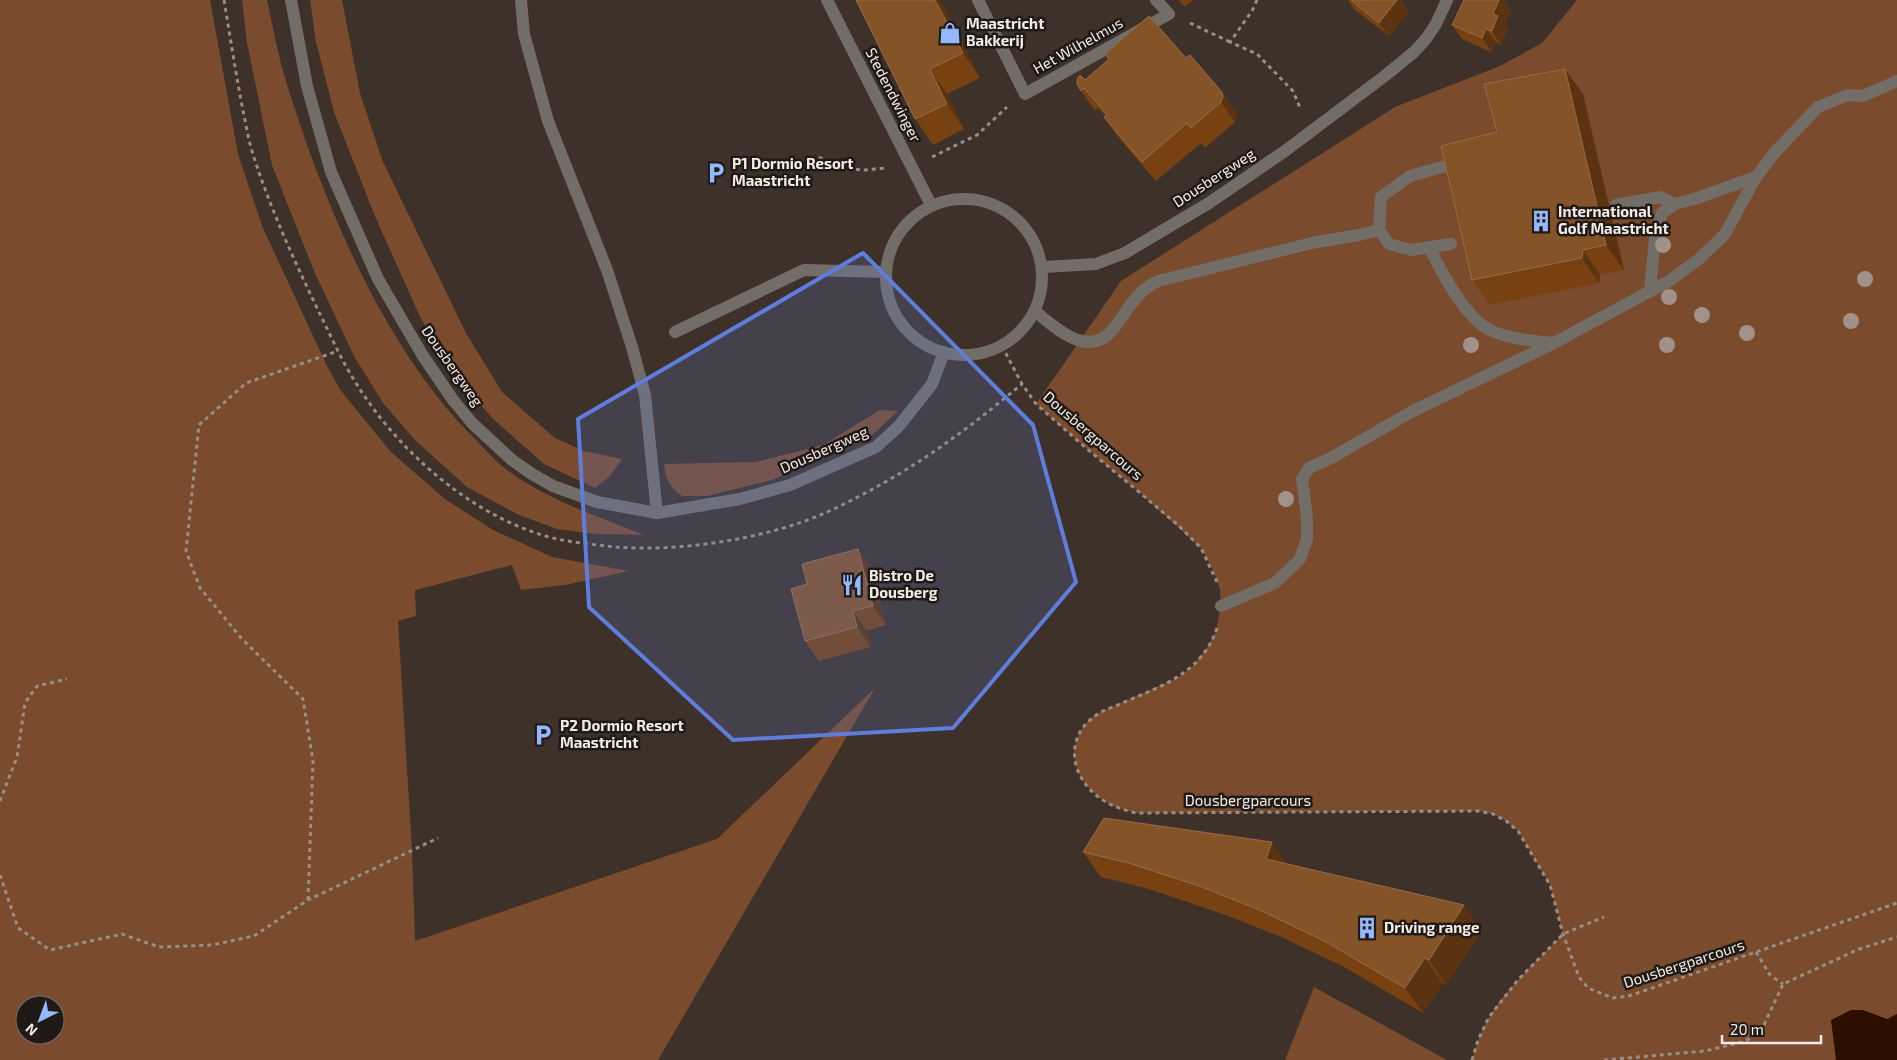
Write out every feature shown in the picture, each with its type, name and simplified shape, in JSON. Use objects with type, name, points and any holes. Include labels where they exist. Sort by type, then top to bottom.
[{"type":"street","name":"Dousbergweg","points":[[291,0],[307,86],[332,172],[378,279],[437,378],[472,423],[512,460],[554,486],[597,502],[657,513],[740,499],[790,485],[876,447],[899,426],[927,392],[944,352]]},
{"type":"street","points":[[521,0],[524,34],[548,121],[607,270],[632,347],[645,396],[657,513]]},
{"type":"street","name":"Stedendwinger","points":[[827,0],[932,205]]},
{"type":"street","name":"Het Wilhelmus","points":[[978,0],[1025,94],[1169,14]]},
{"type":"street","points":[[1156,0],[1169,14]]},
{"type":"street","name":"Dousbergweg","points":[[1043,267],[1096,264],[1125,253],[1209,203],[1310,132],[1414,52],[1436,24],[1447,0]]},
{"type":"street","points":[[1221,606],[1275,583],[1300,559],[1307,539],[1307,517],[1302,479],[1309,468],[1333,457],[1440,397],[1554,343],[1669,281],[1699,259],[1725,234],[1756,177],[1776,152],[1818,108],[1848,95],[1863,96],[1897,81]]},
{"type":"street","points":[[1451,244],[1411,250],[1389,244],[1379,230],[1381,197],[1410,176],[1470,159]]},
{"type":"street","points":[[1650,291],[1655,237],[1662,214],[1675,204],[1756,177]]},
{"type":"street","points":[[1616,205],[1660,197],[1675,204]]},
{"type":"street","points":[[955,198],[980,200],[1003,208],[1022,223],[1036,244],[1043,267],[1042,290],[1036,311],[1022,331],[1002,346],[984,353],[964,355],[944,352],[926,346],[911,334],[899,320],[891,303],[885,272],[892,248],[901,230],[914,216],[932,205],[955,198]]},
{"type":"street","points":[[1036,311],[1059,331],[1077,341],[1090,342],[1104,338],[1113,330],[1137,296],[1146,287],[1158,281],[1312,243],[1379,230]]},
{"type":"street","points":[[1429,248],[1442,274],[1468,312],[1489,330],[1526,340],[1554,343]]},
{"type":"street","points":[[675,332],[804,270],[885,272]]},
{"type":"path","points":[[224,0],[251,149],[276,221],[354,382],[376,412],[407,447],[446,484],[480,507],[515,524],[558,539],[603,546],[656,549]]},
{"type":"path","points":[[1230,42],[1252,11],[1257,0]]},
{"type":"path","points":[[1169,14],[1257,54],[1293,91],[1310,132]]},
{"type":"path","name":"Dousbergparcours","points":[[1002,346],[1022,384],[1036,404],[1153,503],[1200,548],[1213,570],[1220,589],[1221,606],[1216,631],[1209,645],[1192,667],[1180,677],[1096,714],[1087,722],[1076,742],[1074,754],[1077,770],[1087,786],[1100,798],[1117,808],[1136,813],[1478,811],[1492,814],[1506,821],[1518,831],[1550,885],[1563,934],[1579,978],[1588,988],[1613,998],[1629,996],[1897,903]]},
{"type":"path","points":[[308,900],[314,760],[303,699],[242,639],[200,588],[186,551],[199,425],[246,383],[338,351]]},
{"type":"path","points":[[0,801],[17,757],[25,703],[37,686],[67,679]]},
{"type":"path","points":[[0,874],[18,928],[50,950],[122,934],[159,947],[212,945],[254,936],[308,900],[438,838]]},
{"type":"path","points":[[1472,1060],[1478,1040],[1489,1017],[1517,981],[1563,934],[1604,917]]},
{"type":"path","points":[[1604,1060],[1705,1051],[1746,1041],[1764,1027],[1783,984],[1859,949],[1897,937]]},
{"type":"path","points":[[1756,952],[1770,975],[1783,984]]},
{"type":"highlighted area","points":[[863,253],[1033,425],[1076,582],[953,728],[733,740],[589,607],[578,419]]},
{"type":"shaded area","points":[[0,0],[210,0],[238,154],[263,228],[327,366],[341,391],[391,452],[445,499],[493,530],[552,557],[629,571],[565,585],[521,590],[512,565],[415,590],[416,616],[398,621],[412,850],[415,941],[717,839],[875,688],[658,1060],[0,1060]]},
{"type":"shaded area","points":[[242,0],[267,0],[286,81],[318,175],[338,224],[360,272],[385,318],[412,362],[442,403],[495,459],[523,481],[573,507],[644,535],[596,534],[557,529],[519,515],[467,487],[415,440],[383,403],[354,356],[314,271],[272,165],[247,43]]},
{"type":"shaded area","points":[[310,0],[342,0],[360,93],[383,162],[466,333],[502,392],[555,438],[584,451],[622,459],[610,476],[595,488],[544,464],[493,419],[460,381],[421,319],[374,214],[334,112],[316,42]]},
{"type":"shaded area","points":[[1577,0],[1897,0],[1897,1060],[1472,1060],[1477,1043],[1489,1017],[1505,995],[1563,934],[1550,885],[1518,831],[1506,821],[1493,814],[1478,811],[1136,813],[1117,808],[1099,797],[1084,782],[1075,763],[1074,752],[1077,738],[1084,726],[1096,714],[1179,677],[1192,667],[1209,645],[1216,631],[1221,606],[1220,589],[1213,570],[1201,548],[1036,404],[1121,281],[1395,107],[1500,66],[1542,43]]},
{"type":"shaded area","points":[[880,410],[898,411],[869,438],[772,480],[707,496],[682,496],[671,486],[667,478],[664,464],[755,462],[823,445]]},
{"type":"shaded area","points":[[1314,987],[1447,1060],[1285,1060]]},
{"type":"shaded area","points":[[1851,1010],[1863,1010],[1887,1019],[1897,1014],[1897,1060],[1836,1060],[1831,1020]]},
{"type":"building","points":[[856,0],[935,0],[963,53],[930,69],[947,104],[915,119]]},
{"type":"building","points":[[1351,0],[1397,0],[1379,23]]},
{"type":"building","points":[[1464,0],[1499,0],[1493,14],[1498,16],[1492,31],[1486,29],[1482,38],[1452,25]]},
{"type":"building","points":[[1149,16],[1186,58],[1190,55],[1222,92],[1223,97],[1221,102],[1191,128],[1187,123],[1142,162],[1104,117],[1107,115],[1084,88],[1081,91],[1077,84],[1077,79],[1080,75],[1085,80],[1109,59],[1105,54]]},
{"type":"building","name":"International Golf Maastricht","points":[[1565,69],[1606,245],[1583,250],[1582,258],[1472,280],[1441,146],[1497,132],[1484,84]]},
{"type":"building","points":[[858,549],[873,606],[853,611],[857,627],[805,641],[791,589],[807,584],[802,564]]},
{"type":"building","name":"Driving range","points":[[1104,818],[1272,842],[1266,859],[1464,905],[1429,960],[1425,958],[1405,988],[1326,942],[1262,911],[1202,887],[1132,864],[1083,852]]},
{"type":"place","name":"Maastricht Bakkerij","points":[[950,33]]},
{"type":"place","name":"P1 Dormio Resort Maastricht","points":[[716,173]]},
{"type":"place","name":"International Golf Maastricht","points":[[1541,221]]},
{"type":"place","name":"Bistro De Dousberg","points":[[852,585]]},
{"type":"place","name":"P2 Dormio Resort Maastricht","points":[[543,735]]},
{"type":"place","name":"Driving range","points":[[1367,928]]}]
